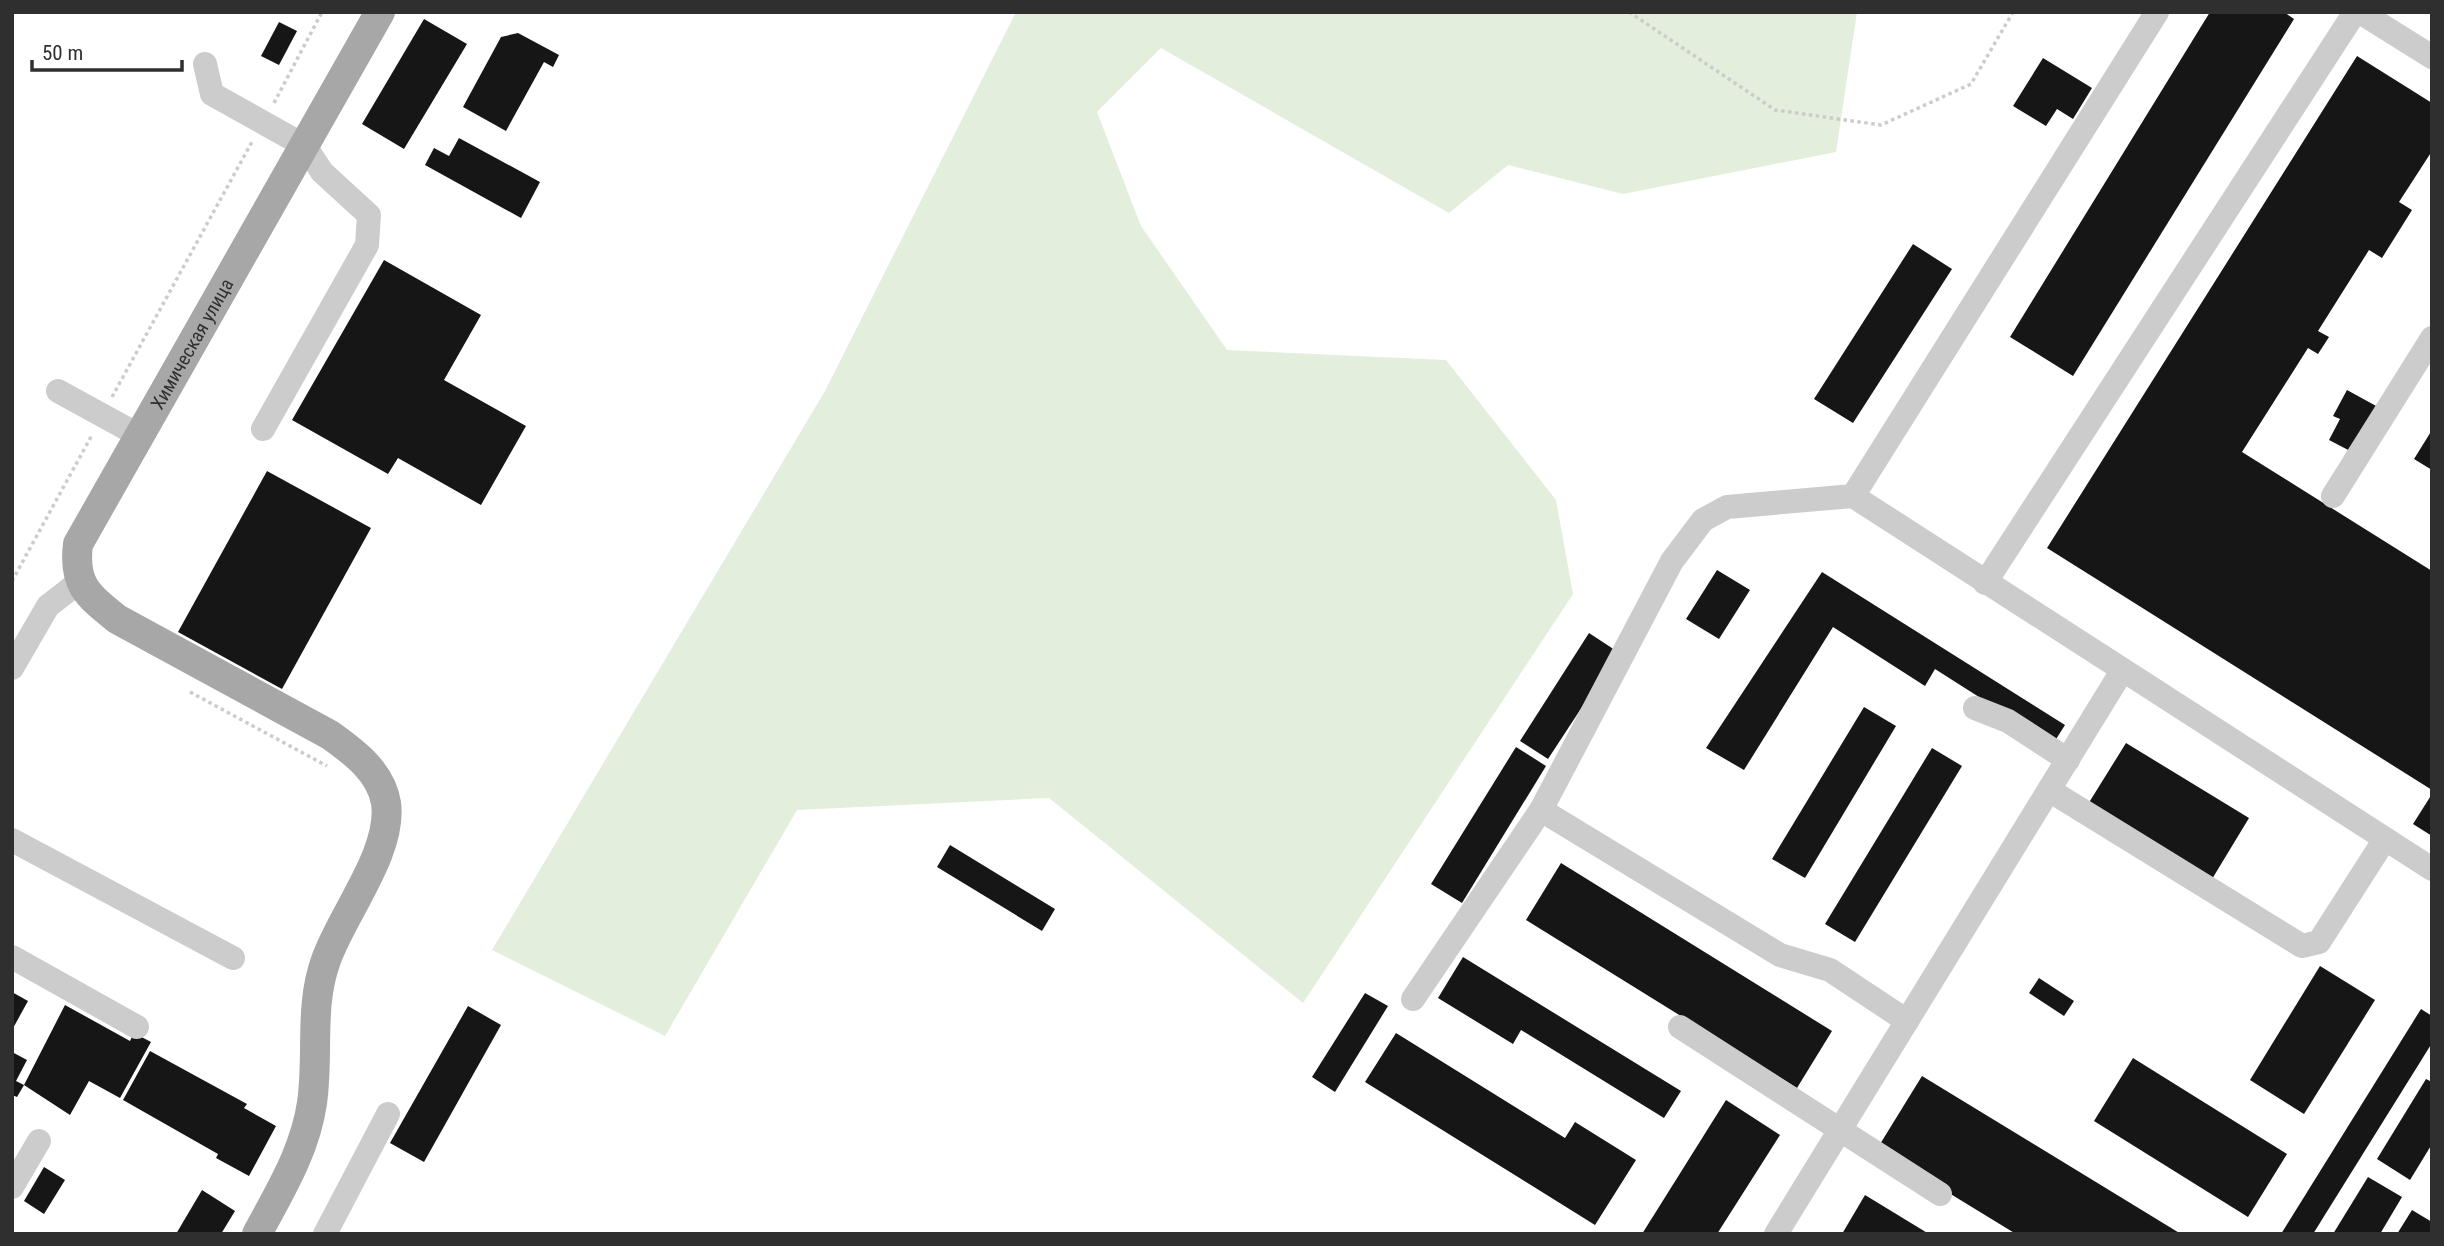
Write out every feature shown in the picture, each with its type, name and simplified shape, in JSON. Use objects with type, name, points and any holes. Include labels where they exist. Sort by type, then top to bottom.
[{"type":"main road","name":"Химическая улица","points":[[79,582],[76,565],[78,544],[380,12]]},
{"type":"main road","points":[[79,582],[95,601],[117,618],[330,735],[358,756],[377,780],[386,802],[386,825],[379,849],[325,961],[317,993],[312,1101],[303,1146],[268,1221],[257,1234]]},
{"type":"lane","points":[[1853,496],[2157,12]]},
{"type":"lane","points":[[1985,583],[2358,12],[2432,57]]},
{"type":"lane","points":[[205,64],[212,94],[305,146],[322,172],[369,215],[367,245],[263,429]]},
{"type":"lane","points":[[2333,496],[2432,338]]},
{"type":"lane","points":[[58,391],[139,436]]},
{"type":"lane","points":[[1413,999],[1541,810],[1672,561],[1703,520],[1727,507],[1853,496],[2432,869]]},
{"type":"lane","points":[[12,668],[48,606],[79,582]]},
{"type":"lane","points":[[1776,1234],[2122,671]]},
{"type":"lane","points":[[1975,708],[2008,721],[2068,760]]},
{"type":"lane","points":[[2049,790],[2302,946],[2319,942],[2385,839]]},
{"type":"lane","points":[[1541,810],[1780,956],[1830,971],[1907,1021]]},
{"type":"lane","points":[[12,840],[233,957]]},
{"type":"lane","points":[[12,957],[137,1027]]},
{"type":"lane","points":[[1680,1027],[1842,1128],[1940,1194]]},
{"type":"lane","points":[[326,1234],[388,1114]]},
{"type":"lane","points":[[12,1187],[39,1141]]},
{"type":"path","points":[[12,581],[322,12]]},
{"type":"path","points":[[1629,12],[1775,110],[1881,125],[1970,84],[2013,12]]},
{"type":"path","points":[[190,692],[337,771]]},
{"type":"green space","points":[[1016,12],[1857,12],[1836,152],[1623,194],[1508,165],[1449,213],[1161,48],[1097,112],[1141,226],[1227,350],[1446,360],[1556,500],[1573,594],[1303,1003],[1049,798],[797,810],[665,1036],[492,950],[825,391]]},
{"type":"building","points":[[2210,12],[2284,12],[2294,19],[2073,376],[2010,337]]},
{"type":"building","points":[[424,19],[467,44],[404,149],[362,124]]},
{"type":"building","points":[[279,22],[297,31],[279,65],[261,56]]},
{"type":"building","points":[[518,33],[559,55],[553,67],[544,62],[506,131],[463,107],[501,37]]},
{"type":"building","points":[[2357,56],[2432,103],[2432,151],[2399,202],[2412,210],[2382,258],[2369,250],[2318,331],[2329,337],[2318,354],[2308,348],[2242,452],[2432,571],[2432,790],[2047,548]]},
{"type":"building","points":[[2043,58],[2092,88],[2073,119],[2057,109],[2046,126],[2013,106]]},
{"type":"building","points":[[459,138],[540,182],[521,218],[425,165],[434,148],[449,156]]},
{"type":"building","points":[[1913,244],[1952,269],[1853,423],[1814,399]]},
{"type":"building","points":[[384,260],[481,315],[444,380],[526,426],[481,505],[398,458],[388,474],[292,420]]},
{"type":"building","points":[[2347,390],[2378,407],[2354,453],[2329,440],[2340,419],[2333,416]]},
{"type":"building","points":[[2432,430],[2432,470],[2414,459]]},
{"type":"building","points":[[267,471],[371,528],[282,689],[178,632]]},
{"type":"building","points":[[1717,570],[1750,590],[1719,639],[1686,619]]},
{"type":"building","points":[[1822,572],[2065,725],[2053,744],[1935,669],[1925,686],[1833,627],[1744,770],[1706,748]]},
{"type":"building","points":[[1589,633],[1618,652],[1548,759],[1520,741]]},
{"type":"building","points":[[1864,707],[1896,726],[1805,878],[1772,859]]},
{"type":"building","points":[[2126,743],[2249,818],[2209,884],[2085,809]]},
{"type":"building","points":[[1516,747],[1546,766],[1462,903],[1431,884]]},
{"type":"building","points":[[1932,748],[1962,766],[1855,942],[1825,924]]},
{"type":"building","points":[[2432,794],[2432,836],[2413,824]]},
{"type":"building","points":[[950,845],[1055,909],[1042,931],[937,867]]},
{"type":"building","points":[[1561,863],[1832,1031],[1797,1088],[1526,920]]},
{"type":"building","points":[[1463,957],[1681,1091],[1664,1118],[1521,1030],[1513,1044],[1438,998]]},
{"type":"building","points":[[2320,966],[2375,1000],[2304,1114],[2250,1080]]},
{"type":"building","points":[[2039,978],[2074,1001],[2064,1016],[2029,993]]},
{"type":"building","points":[[12,992],[28,1001],[12,1030]]},
{"type":"building","points":[[1365,993],[1388,1006],[1335,1092],[1312,1077]]},
{"type":"building","points":[[65,1005],[130,1041],[134,1033],[151,1042],[120,1098],[89,1081],[70,1115],[24,1085]]},
{"type":"building","points":[[468,1006],[501,1025],[424,1162],[390,1143]]},
{"type":"building","points":[[2421,1009],[2432,1016],[2432,1043],[2313,1234],[2281,1234]]},
{"type":"building","points":[[1396,1033],[1565,1138],[1575,1122],[1636,1160],[1595,1225],[1365,1082]]},
{"type":"building","points":[[150,1051],[247,1104],[244,1108],[276,1126],[249,1176],[216,1158],[218,1154],[123,1100]]},
{"type":"building","points":[[12,1052],[27,1060],[16,1081],[24,1085],[17,1097],[12,1095]]},
{"type":"building","points":[[2133,1058],[2287,1154],[2248,1217],[2094,1121]]},
{"type":"building","points":[[1922,1076],[2181,1234],[2016,1234],[1877,1149]]},
{"type":"building","points":[[2426,1079],[2432,1082],[2432,1144],[2410,1180],[2377,1159]]},
{"type":"building","points":[[1726,1100],[1780,1135],[1717,1234],[1642,1234]]},
{"type":"building","points":[[44,1167],[65,1180],[44,1214],[24,1201]]},
{"type":"building","points":[[2368,1177],[2402,1197],[2380,1234],[2333,1234]]},
{"type":"building","points":[[202,1190],[235,1211],[221,1234],[176,1234]]},
{"type":"building","points":[[1865,1195],[1929,1234],[1842,1234]]},
{"type":"building","points":[[2412,1210],[2432,1222],[2432,1234],[2397,1234]]}]
